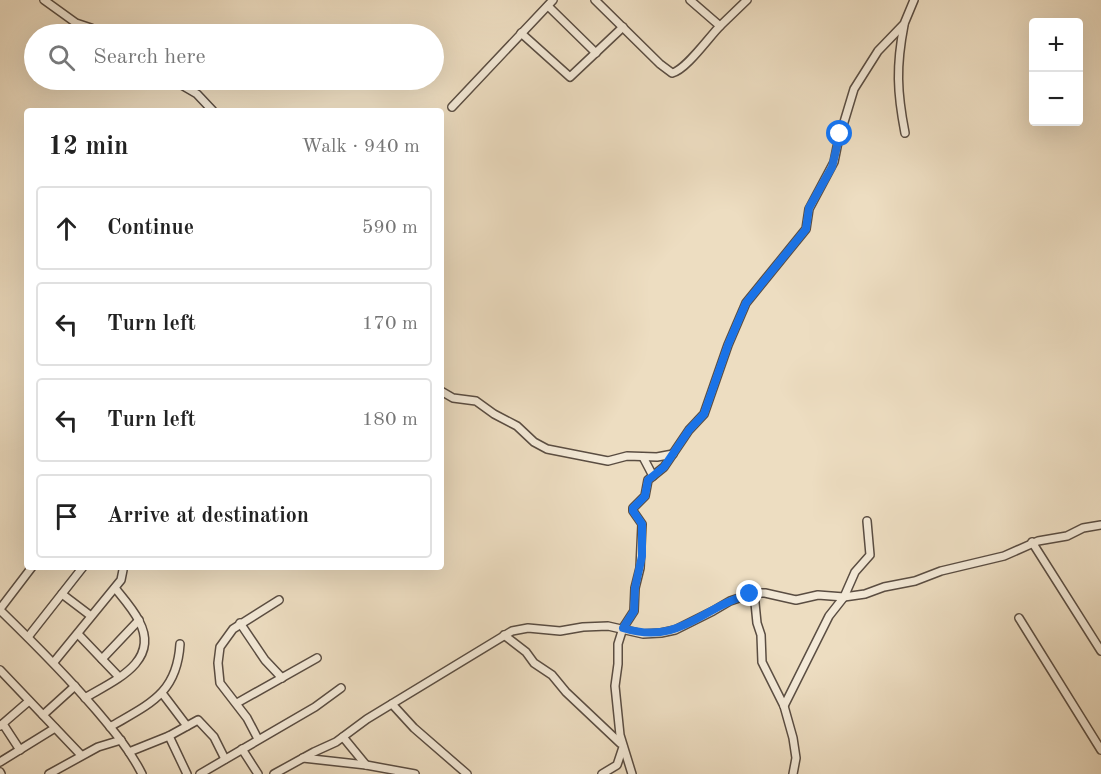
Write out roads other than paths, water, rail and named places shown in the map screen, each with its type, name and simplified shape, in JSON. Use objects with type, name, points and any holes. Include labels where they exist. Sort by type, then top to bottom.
[{"type":"street","points":[[44,0],[79,24]]},
{"type":"street","points":[[595,0],[672,73],[678,72],[747,0]]},
{"type":"street","points":[[690,0],[720,26]]},
{"type":"street","points":[[905,133],[897,86],[899,56],[904,24],[914,0]]},
{"type":"street","points":[[452,107],[550,3],[597,54]]},
{"type":"street","points":[[632,774],[622,746],[615,686],[618,644],[623,628],[634,611],[635,588],[642,556],[642,524],[633,509],[645,496],[646,482],[662,470],[689,430],[704,414],[728,345],[746,303],[806,229],[809,208],[834,162],[843,124],[858,82],[884,43],[904,24]]},
{"type":"street","points":[[522,33],[570,77],[623,27]]},
{"type":"street","points":[[189,90],[210,108]]},
{"type":"street","points":[[444,393],[453,398],[476,401],[517,426],[534,442],[547,449],[609,461],[627,456],[661,457],[673,454]]},
{"type":"street","points":[[643,457],[653,476]]},
{"type":"street","points":[[784,706],[829,616],[844,597],[855,572],[870,555],[867,521]]},
{"type":"street","points":[[274,774],[343,737],[392,704],[512,631],[528,628],[560,630],[583,627],[623,628],[649,634],[675,630],[730,601],[754,592],[796,600],[818,595],[844,597],[915,581],[941,571],[1004,556],[1032,542],[1067,536],[1083,528],[1101,525]]},
{"type":"street","points":[[1032,542],[1101,651]]},
{"type":"street","points":[[30,570],[0,610],[54,662],[110,727],[129,752],[138,773]]},
{"type":"street","points":[[28,637],[81,570]]},
{"type":"street","points":[[54,662],[115,588],[123,576],[122,570]]},
{"type":"street","points":[[85,698],[134,667],[145,646],[144,633],[139,620],[115,588]]},
{"type":"street","points":[[754,592],[757,623],[761,635],[762,662],[784,706],[796,758],[794,774]]},
{"type":"street","points":[[62,594],[91,616]]},
{"type":"street","points":[[258,739],[248,718],[220,683],[218,663],[220,647],[225,637],[240,623],[279,600]]},
{"type":"street","points":[[1020,618],[1101,750]]},
{"type":"street","points":[[102,659],[139,620]]},
{"type":"street","points":[[240,623],[265,660],[282,678]]},
{"type":"street","points":[[78,634],[119,677]]},
{"type":"street","points":[[504,635],[526,652],[534,663],[552,675],[566,692],[622,746]]},
{"type":"street","points":[[110,727],[162,693],[177,669],[180,644]]},
{"type":"street","points":[[237,703],[317,658]]},
{"type":"street","points":[[1,672],[81,755]]},
{"type":"street","points":[[43,715],[75,686]]},
{"type":"street","points":[[200,774],[315,707],[341,688]]},
{"type":"street","points":[[162,693],[187,726]]},
{"type":"street","points":[[20,750],[1,725],[29,701]]},
{"type":"street","points":[[392,704],[414,728],[467,774]]},
{"type":"street","points":[[129,752],[169,736],[198,720],[214,737],[225,759]]},
{"type":"street","points":[[0,762],[56,728]]},
{"type":"street","points":[[169,736],[187,774]]},
{"type":"street","points":[[343,737],[377,774]]},
{"type":"street","points":[[49,774],[81,755],[111,741],[121,740]]},
{"type":"street","points":[[602,774],[617,765],[622,746]]},
{"type":"street","points":[[242,749],[258,774]]},
{"type":"street","points":[[303,758],[368,765],[415,774]]}]
